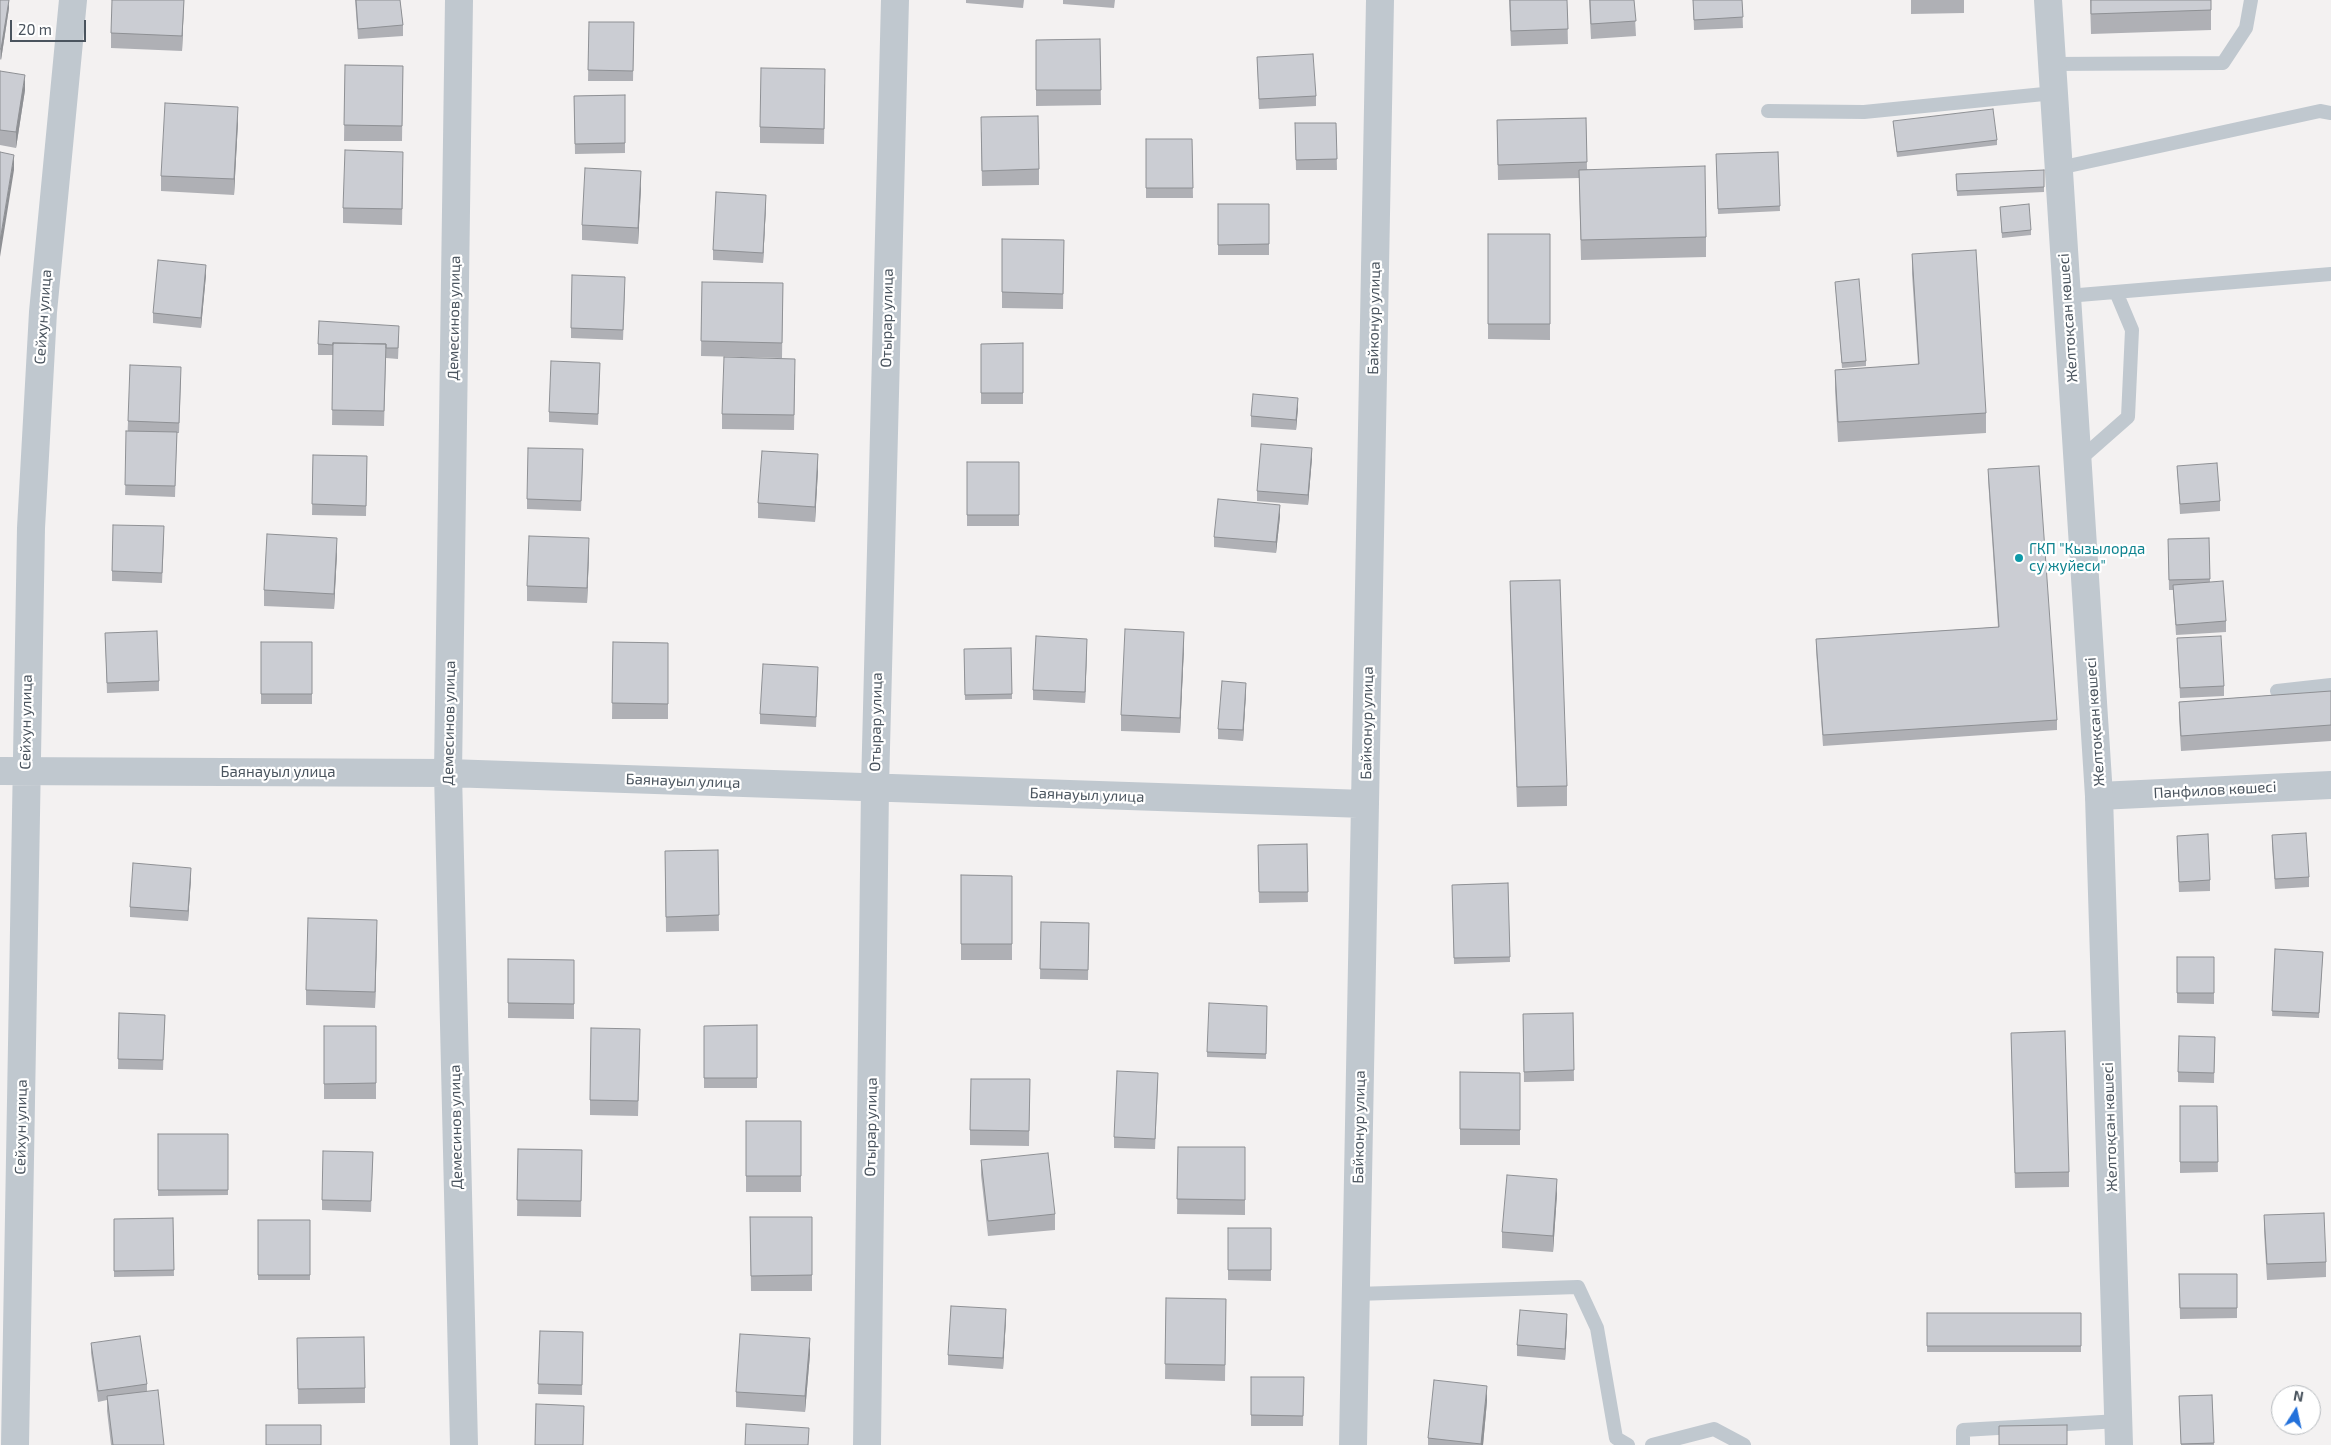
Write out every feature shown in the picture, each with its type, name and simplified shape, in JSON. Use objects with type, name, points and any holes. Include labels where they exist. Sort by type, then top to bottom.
[{"type":"street","name":"Сейхун улица","points":[[15,1445],[9,1326],[13,771],[31,528],[43,312],[73,0]]},
{"type":"street","name":"Демесинов улица","points":[[459,0],[448,773],[464,1445]]},
{"type":"street","name":"Отырар улица","points":[[867,1445],[874,788],[895,0]]},
{"type":"street","name":"Байконур улица","points":[[1353,1445],[1380,0]]},
{"type":"street","name":"Желтоқсан көшесі","points":[[2048,0],[2099,796],[2119,1433]]},
{"type":"street","name":"Баянауыл улица","points":[[13,771],[448,773],[1365,804]]},
{"type":"street","name":"Панфилов көшесі","points":[[2099,796],[2331,784]]},
{"type":"lane","points":[[2052,64],[2223,63],[2246,28],[2251,0]]},
{"type":"lane","points":[[1768,112],[1864,112],[2054,93]]},
{"type":"lane","points":[[2059,168],[2320,111],[2331,113]]},
{"type":"lane","points":[[2067,296],[2331,274]]},
{"type":"lane","points":[[2078,461],[2128,417],[2132,330],[2116,292]]},
{"type":"lane","points":[[2277,691],[2331,685]]},
{"type":"lane","points":[[1356,1294],[1578,1287],[1597,1328],[1616,1438],[1628,1445]]},
{"type":"lane","points":[[1652,1445],[1714,1429],[1744,1445]]},
{"type":"lane","points":[[1963,1445],[1963,1430],[2119,1433]]},
{"type":"building","points":[[0,0],[9,0],[1,49],[0,49]]},
{"type":"building","points":[[112,0],[184,0],[182,36],[111,33]]},
{"type":"building","points":[[356,0],[400,0],[403,25],[358,29]]},
{"type":"building","points":[[1510,0],[1567,0],[1568,29],[1511,31]]},
{"type":"building","points":[[1590,0],[1634,0],[1636,21],[1591,24]]},
{"type":"building","points":[[1693,0],[1742,0],[1743,17],[1694,20]]},
{"type":"building","points":[[2091,0],[2211,0],[2211,10],[2091,14]]},
{"type":"building","points":[[589,22],[634,22],[633,71],[588,70]]},
{"type":"building","points":[[1100,39],[1101,90],[1036,90],[1036,40]]},
{"type":"building","points":[[1313,54],[1316,96],[1259,99],[1257,57]]},
{"type":"building","points":[[345,65],[403,66],[402,126],[344,125]]},
{"type":"building","points":[[761,68],[825,69],[824,129],[760,127]]},
{"type":"building","points":[[0,71],[25,75],[16,132],[0,130]]},
{"type":"building","points":[[625,95],[625,143],[575,144],[574,96]]},
{"type":"building","points":[[165,103],[238,107],[234,179],[161,176]]},
{"type":"building","points":[[1993,109],[1997,140],[1897,152],[1893,121]]},
{"type":"building","points":[[1038,116],[1039,169],[982,171],[981,117]]},
{"type":"building","points":[[1586,118],[1587,162],[1498,165],[1497,120]]},
{"type":"building","points":[[1295,123],[1336,123],[1337,159],[1296,160]]},
{"type":"building","points":[[1146,139],[1192,139],[1193,188],[1146,188]]},
{"type":"building","points":[[345,150],[403,152],[402,209],[343,208]]},
{"type":"building","points":[[0,152],[14,155],[0,241]]},
{"type":"building","points":[[1778,152],[1780,206],[1718,209],[1716,154]]},
{"type":"building","points":[[1705,166],[1706,237],[1581,240],[1579,170]]},
{"type":"building","points":[[585,168],[641,171],[638,228],[582,225]]},
{"type":"building","points":[[2044,170],[2044,187],[1957,191],[1956,174]]},
{"type":"building","points":[[716,192],[766,195],[763,253],[713,250]]},
{"type":"building","points":[[1218,204],[1269,204],[1269,244],[1218,245]]},
{"type":"building","points":[[2029,204],[2031,230],[2002,233],[2000,207]]},
{"type":"building","points":[[1488,234],[1550,234],[1550,324],[1488,324]]},
{"type":"building","points":[[1002,239],[1064,240],[1063,294],[1002,292]]},
{"type":"building","points":[[1976,250],[1986,413],[1838,422],[1835,370],[1919,364],[1912,254]]},
{"type":"building","points":[[158,260],[206,265],[201,318],[153,313]]},
{"type":"building","points":[[572,275],[625,277],[623,330],[571,328]]},
{"type":"building","points":[[1859,279],[1866,361],[1842,363],[1835,282]]},
{"type":"building","points":[[702,282],[783,283],[782,343],[701,341]]},
{"type":"building","points":[[319,321],[399,326],[398,348],[386,348],[386,344],[318,344]]},
{"type":"building","points":[[333,343],[386,344],[384,411],[332,410]]},
{"type":"building","points":[[1023,343],[1023,393],[981,393],[981,344]]},
{"type":"building","points":[[724,357],[795,359],[794,415],[722,414]]},
{"type":"building","points":[[551,361],[600,363],[598,414],[549,412]]},
{"type":"building","points":[[130,365],[181,367],[179,423],[128,421]]},
{"type":"building","points":[[1253,394],[1298,398],[1296,420],[1251,416]]},
{"type":"building","points":[[126,431],[177,432],[175,486],[125,485]]},
{"type":"building","points":[[1261,444],[1312,448],[1308,495],[1257,491]]},
{"type":"building","points":[[528,448],[583,449],[581,501],[527,499]]},
{"type":"building","points":[[762,451],[818,454],[815,507],[758,503]]},
{"type":"building","points":[[313,455],[367,456],[366,506],[312,504]]},
{"type":"building","points":[[967,462],[1019,462],[1019,515],[967,515]]},
{"type":"building","points":[[2217,463],[2220,501],[2180,504],[2177,466]]},
{"type":"building","name":"ГКП \"Кызылорда су жуйеси\"","points":[[2039,466],[2057,720],[1823,735],[1816,639],[1999,627],[1988,469]]},
{"type":"building","points":[[1218,499],[1280,505],[1276,542],[1214,537]]},
{"type":"building","points":[[113,525],[164,526],[162,573],[112,571]]},
{"type":"building","points":[[267,534],[337,538],[334,594],[264,590]]},
{"type":"building","points":[[529,536],[589,538],[587,588],[527,586]]},
{"type":"building","points":[[2209,538],[2210,579],[2169,580],[2168,539]]},
{"type":"building","points":[[1560,580],[1567,786],[1517,787],[1510,581]]},
{"type":"building","points":[[2223,581],[2226,621],[2176,625],[2173,585]]},
{"type":"building","points":[[1125,629],[1184,632],[1180,718],[1121,715]]},
{"type":"building","points":[[157,631],[159,681],[107,683],[105,633]]},
{"type":"building","points":[[1036,636],[1087,639],[1085,692],[1033,690]]},
{"type":"building","points":[[2221,636],[2224,686],[2180,688],[2177,638]]},
{"type":"building","points":[[261,642],[312,642],[312,694],[261,694]]},
{"type":"building","points":[[613,642],[668,643],[668,704],[612,703]]},
{"type":"building","points":[[1011,648],[1012,694],[965,695],[964,649]]},
{"type":"building","points":[[763,664],[818,667],[816,717],[760,714]]},
{"type":"building","points":[[1222,681],[1246,683],[1243,730],[1218,729]]},
{"type":"building","points":[[2331,691],[2331,725],[2181,736],[2179,702]]},
{"type":"building","points":[[2306,833],[2309,877],[2275,879],[2272,835]]},
{"type":"building","points":[[2208,834],[2210,880],[2179,882],[2177,836]]},
{"type":"building","points":[[1307,844],[1308,892],[1259,892],[1258,845]]},
{"type":"building","points":[[718,850],[719,915],[666,917],[665,851]]},
{"type":"building","points":[[133,863],[191,868],[188,911],[130,907]]},
{"type":"building","points":[[961,875],[1012,876],[1012,944],[961,944]]},
{"type":"building","points":[[1508,883],[1510,957],[1454,958],[1452,885]]},
{"type":"building","points":[[308,918],[377,920],[375,992],[306,990]]},
{"type":"building","points":[[1041,922],[1089,923],[1088,970],[1040,969]]},
{"type":"building","points":[[2275,949],[2323,952],[2319,1013],[2272,1011]]},
{"type":"building","points":[[2177,957],[2214,957],[2214,993],[2177,993]]},
{"type":"building","points":[[508,959],[574,960],[574,1004],[508,1003]]},
{"type":"building","points":[[1209,1003],[1267,1006],[1266,1054],[1207,1052]]},
{"type":"building","points":[[119,1013],[165,1015],[163,1060],[118,1059]]},
{"type":"building","points":[[1573,1013],[1574,1070],[1524,1072],[1523,1014]]},
{"type":"building","points":[[757,1025],[757,1078],[704,1078],[704,1026]]},
{"type":"building","points":[[324,1026],[376,1026],[376,1083],[324,1084]]},
{"type":"building","points":[[591,1028],[640,1029],[638,1101],[590,1100]]},
{"type":"building","points":[[2065,1031],[2069,1172],[2015,1173],[2011,1033]]},
{"type":"building","points":[[2179,1036],[2215,1037],[2214,1073],[2178,1072]]},
{"type":"building","points":[[1117,1071],[1158,1073],[1155,1139],[1114,1137]]},
{"type":"building","points":[[1460,1072],[1520,1073],[1520,1130],[1460,1129]]},
{"type":"building","points":[[971,1079],[1030,1079],[1029,1131],[970,1130]]},
{"type":"building","points":[[2180,1106],[2217,1106],[2218,1162],[2180,1162]]},
{"type":"building","points":[[746,1121],[801,1121],[801,1176],[746,1176]]},
{"type":"building","points":[[158,1134],[228,1134],[228,1190],[158,1190]]},
{"type":"building","points":[[1178,1147],[1245,1147],[1245,1200],[1177,1199]]},
{"type":"building","points":[[518,1149],[582,1150],[581,1201],[517,1200]]},
{"type":"building","points":[[323,1151],[373,1152],[371,1201],[322,1200]]},
{"type":"building","points":[[1048,1153],[1055,1214],[988,1221],[981,1160]]},
{"type":"building","points":[[1507,1175],[1557,1179],[1553,1236],[1502,1232]]},
{"type":"building","points":[[2324,1213],[2326,1262],[2267,1264],[2264,1215]]},
{"type":"building","points":[[750,1217],[812,1217],[812,1275],[751,1276]]},
{"type":"building","points":[[173,1218],[174,1270],[114,1271],[114,1219]]},
{"type":"building","points":[[258,1220],[310,1220],[310,1275],[258,1275]]},
{"type":"building","points":[[1228,1228],[1271,1228],[1271,1270],[1228,1270]]},
{"type":"building","points":[[2179,1274],[2237,1274],[2237,1308],[2180,1308]]},
{"type":"building","points":[[1166,1298],[1226,1299],[1225,1365],[1165,1364]]},
{"type":"building","points":[[951,1306],[1006,1309],[1003,1358],[948,1355]]},
{"type":"building","points":[[1520,1310],[1567,1314],[1565,1349],[1517,1345]]},
{"type":"building","points":[[1927,1313],[2081,1313],[2081,1346],[1927,1346]]},
{"type":"building","points":[[540,1331],[583,1332],[582,1385],[538,1384]]},
{"type":"building","points":[[740,1334],[810,1338],[805,1396],[736,1392]]},
{"type":"building","points":[[140,1336],[147,1384],[98,1391],[91,1343]]},
{"type":"building","points":[[364,1337],[365,1388],[298,1389],[297,1338]]},
{"type":"building","points":[[1251,1377],[1304,1377],[1303,1416],[1251,1415]]},
{"type":"building","points":[[1434,1380],[1487,1386],[1481,1444],[1428,1438]]},
{"type":"building","points":[[158,1390],[164,1445],[113,1445],[107,1396]]},
{"type":"building","points":[[2212,1395],[2214,1443],[2181,1444],[2179,1396]]},
{"type":"building","points":[[536,1404],[584,1406],[583,1445],[535,1445]]},
{"type":"building","points":[[746,1424],[809,1428],[808,1445],[745,1445]]},
{"type":"building","points":[[266,1425],[321,1425],[321,1445],[266,1445]]},
{"type":"building","points":[[2067,1425],[2067,1445],[1999,1445],[1999,1426]]},
{"type":"place","name":"ГКП \"Кызылорда су жуйеси\"","points":[[2019,558]]}]
